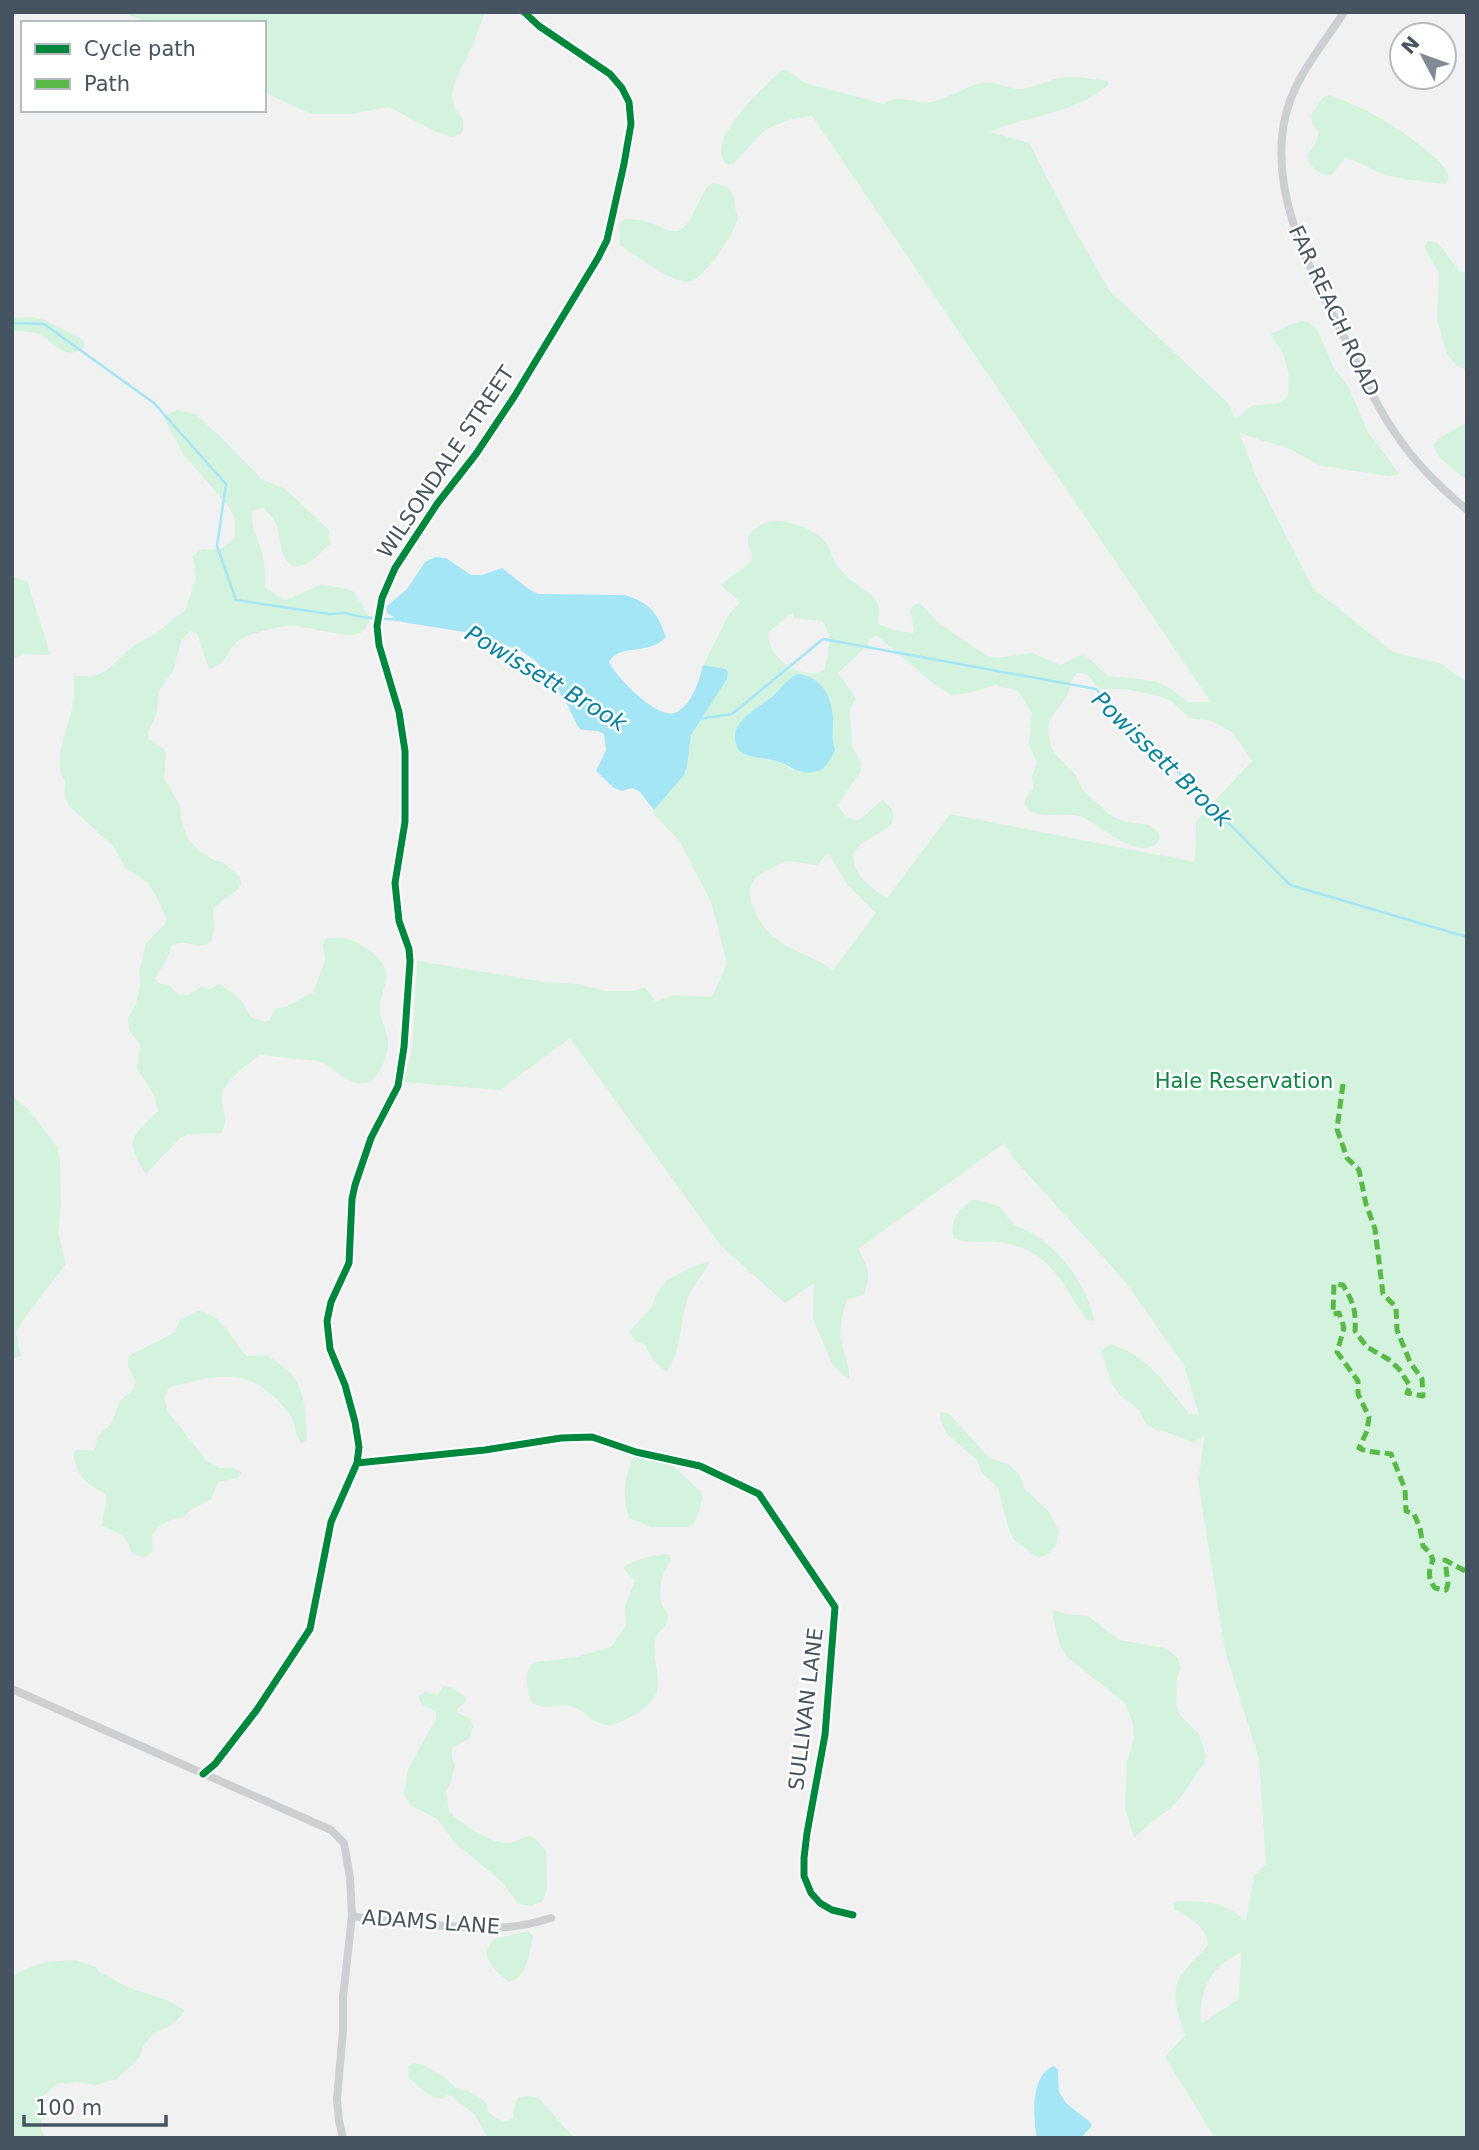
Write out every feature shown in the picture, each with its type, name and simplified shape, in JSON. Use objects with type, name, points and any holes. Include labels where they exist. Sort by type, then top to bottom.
[{"type":"street","name":"WILSONDALE STREET","points":[[203,1774],[215,1764],[256,1711],[310,1629],[331,1522],[357,1463],[359,1447],[355,1422],[345,1385],[330,1349],[327,1321],[331,1302],[349,1263],[352,1199],[358,1175],[371,1138],[398,1086],[410,970],[409,949],[399,921],[395,883],[405,822],[405,751],[399,712],[379,645],[378,620],[382,598],[396,568],[437,504],[514,397],[598,258],[607,240],[628,144],[631,111],[622,88],[610,74],[539,26],[524,12]]},
{"type":"street","name":"FAR REACH ROAD","points":[[1344,12],[1302,73],[1284,120],[1282,148],[1287,205],[1298,240],[1313,273],[1380,408],[1399,439],[1467,510]]},
{"type":"street","name":"SULLIVAN LANE","points":[[357,1463],[485,1450],[561,1438],[592,1437],[636,1452],[700,1466],[759,1494],[835,1607],[825,1735],[807,1833],[804,1875],[811,1893],[820,1903],[832,1910],[853,1915]]},
{"type":"street","points":[[12,1689],[322,1826],[339,1837],[346,1849],[352,1916],[343,1997],[337,2099],[343,2138]]},
{"type":"street","name":"ADAMS LANE","points":[[352,1916],[389,1922],[484,1929],[533,1924],[551,1918]]},
{"type":"green space","points":[[121,12],[485,12],[472,47],[456,78],[452,94],[454,107],[463,119],[463,132],[453,137],[436,132],[389,107],[351,114],[311,114],[266,93],[266,21],[143,21]]},
{"type":"green space","name":"Hale Reservation","points":[[786,69],[805,83],[884,104],[895,99],[931,102],[986,82],[1018,89],[1060,78],[1108,81],[1108,85],[1080,103],[989,132],[1029,143],[1110,291],[1229,404],[1235,419],[1253,405],[1279,403],[1288,396],[1287,366],[1271,334],[1302,321],[1310,323],[1317,329],[1334,368],[1348,386],[1368,432],[1398,472],[1398,475],[1389,476],[1321,466],[1288,448],[1247,436],[1239,431],[1256,477],[1313,588],[1393,652],[1440,663],[1467,682],[1467,2138],[1215,2138],[1165,2057],[1185,2035],[1176,2001],[1176,1985],[1185,1970],[1208,1944],[1200,1927],[1174,1910],[1173,1903],[1178,1901],[1215,1904],[1230,1909],[1246,1921],[1254,1876],[1266,1864],[1259,1759],[1225,1651],[1198,1481],[1205,1434],[1194,1443],[1161,1430],[1159,1432],[1146,1424],[1139,1410],[1120,1395],[1112,1384],[1101,1351],[1110,1344],[1124,1349],[1146,1363],[1164,1381],[1189,1414],[1199,1415],[1184,1365],[1124,1280],[1013,1158],[1004,1143],[858,1249],[867,1266],[868,1281],[864,1294],[847,1300],[841,1324],[841,1339],[849,1378],[832,1364],[813,1319],[814,1283],[785,1303],[721,1246],[570,1038],[500,1090],[403,1082],[412,1051],[417,961],[546,982],[578,984],[606,991],[634,991],[645,987],[656,1002],[674,995],[713,995],[727,964],[711,902],[680,842],[652,812],[684,775],[691,735],[726,669],[703,665],[730,613],[740,602],[722,584],[752,561],[748,537],[762,524],[787,522],[806,528],[822,538],[843,573],[876,600],[879,607],[878,624],[913,633],[910,611],[920,603],[941,625],[987,656],[997,658],[1032,653],[1061,665],[1085,655],[1108,676],[1157,682],[1188,702],[1211,702],[812,116],[792,119],[766,129],[733,164],[728,165],[722,156],[722,144],[728,130],[750,102]],"holes":[[[792,613],[794,618],[822,621],[829,639],[824,671],[805,673],[787,665],[773,651],[768,633]],[[876,635],[951,695],[995,685],[1018,691],[1032,713],[1029,744],[1037,763],[1032,776],[1033,789],[1025,800],[1027,808],[1037,814],[1085,818],[1135,847],[1154,846],[1160,838],[1158,832],[1149,825],[1122,821],[1109,814],[1082,789],[1075,774],[1051,747],[1049,721],[1067,696],[1072,679],[1077,673],[1089,676],[1099,689],[1125,689],[1159,696],[1171,701],[1190,718],[1212,721],[1233,733],[1252,761],[1196,821],[1195,862],[950,814],[887,898],[860,875],[853,855],[862,843],[888,827],[894,818],[892,810],[882,800],[861,819],[855,821],[848,818],[837,806],[861,771],[861,764],[852,745],[850,718],[850,708],[856,698],[838,673],[868,645],[870,639]],[[790,678],[833,728],[831,741],[793,770],[777,761],[752,757],[738,725]],[[828,853],[847,884],[876,913],[833,970],[776,939],[760,921],[752,905],[750,897],[753,882],[761,874],[783,862],[817,865]],[[1241,1952],[1239,1999],[1201,2024],[1202,2000],[1207,1984],[1221,1965]]]},
{"type":"green space","points":[[1330,95],[1374,115],[1418,143],[1444,168],[1449,177],[1446,184],[1386,175],[1345,158],[1331,176],[1315,170],[1307,154],[1315,144],[1318,133],[1312,124],[1311,115],[1323,97]]},
{"type":"green space","points":[[712,183],[731,191],[738,220],[716,258],[693,280],[679,281],[620,245],[619,224],[625,219],[645,221],[673,231],[685,226]]},
{"type":"green space","points":[[1428,241],[1438,243],[1458,269],[1467,274],[1467,370],[1457,366],[1447,354],[1437,320],[1439,273],[1425,249]]},
{"type":"green space","points":[[31,317],[44,320],[80,338],[84,342],[84,349],[65,352],[39,334],[12,331],[12,318]]},
{"type":"green space","points":[[178,410],[195,414],[261,479],[285,489],[329,530],[330,544],[306,564],[293,566],[283,554],[275,521],[264,508],[253,510],[253,527],[265,566],[265,587],[283,599],[321,584],[347,589],[354,592],[370,619],[366,628],[356,634],[337,634],[295,626],[260,632],[240,640],[219,665],[209,668],[197,634],[190,631],[181,641],[174,669],[159,691],[157,713],[148,733],[149,739],[164,749],[166,754],[164,778],[180,806],[188,839],[199,851],[215,861],[223,862],[240,877],[241,884],[213,909],[214,929],[208,944],[172,945],[155,978],[158,983],[170,986],[178,994],[189,995],[200,987],[210,989],[220,984],[241,1000],[251,1017],[265,1022],[270,1020],[274,1009],[286,1007],[313,993],[325,961],[323,944],[326,938],[348,939],[372,952],[385,968],[386,978],[380,1011],[388,1048],[378,1074],[367,1083],[353,1082],[319,1061],[260,1055],[238,1073],[224,1090],[222,1101],[225,1121],[221,1133],[189,1134],[180,1138],[146,1174],[135,1153],[134,1139],[158,1111],[153,1094],[137,1069],[140,1045],[129,1030],[128,1018],[136,1004],[140,986],[139,971],[146,943],[165,924],[166,918],[147,882],[126,869],[113,846],[69,806],[64,794],[65,781],[59,763],[74,701],[74,676],[103,672],[135,645],[155,634],[185,611],[196,577],[193,556],[202,549],[221,548],[235,537],[235,520],[229,507],[184,455],[163,416]]},
{"type":"green space","points":[[1467,422],[1467,480],[1440,458],[1433,446],[1438,439]]},
{"type":"green space","points":[[12,576],[28,582],[50,655],[25,654],[12,659]]},
{"type":"green space","points":[[12,1096],[28,1109],[58,1148],[61,1205],[58,1233],[66,1264],[16,1332],[21,1356],[12,1359]]},
{"type":"green space","points":[[972,1200],[999,1207],[1015,1225],[1032,1233],[1054,1250],[1080,1283],[1094,1321],[1087,1320],[1052,1269],[1029,1251],[1015,1245],[954,1238],[952,1227],[956,1216]]},
{"type":"green space","points":[[710,1261],[690,1293],[675,1354],[666,1372],[652,1359],[645,1345],[636,1341],[629,1332],[651,1308],[666,1281],[687,1269]]},
{"type":"green space","points":[[198,1311],[207,1313],[220,1322],[247,1356],[267,1355],[293,1376],[303,1398],[307,1440],[302,1444],[292,1418],[276,1399],[249,1381],[236,1377],[221,1377],[170,1387],[164,1397],[168,1412],[207,1461],[219,1468],[232,1468],[242,1472],[238,1478],[218,1482],[211,1499],[189,1511],[183,1518],[172,1519],[158,1527],[152,1535],[153,1551],[143,1558],[131,1552],[121,1535],[102,1526],[106,1494],[84,1479],[73,1455],[76,1450],[94,1450],[98,1436],[111,1424],[120,1401],[133,1390],[136,1382],[128,1367],[128,1359],[132,1354],[174,1333],[180,1320]]},
{"type":"green space","points":[[940,1412],[948,1413],[990,1458],[1008,1464],[1019,1474],[1025,1489],[1048,1511],[1059,1531],[1056,1546],[1048,1554],[1038,1558],[1013,1539],[998,1488],[982,1473],[977,1460],[947,1434],[940,1419]]},
{"type":"green space","points":[[634,1457],[671,1464],[700,1491],[703,1498],[695,1522],[688,1527],[651,1527],[629,1518],[625,1487]]},
{"type":"green space","points":[[669,1554],[671,1559],[663,1576],[660,1593],[668,1619],[656,1637],[658,1685],[650,1703],[628,1718],[606,1725],[572,1707],[543,1706],[531,1702],[527,1675],[531,1665],[535,1662],[577,1657],[611,1647],[626,1625],[625,1606],[635,1581],[624,1567],[635,1561]]},
{"type":"green space","points":[[1053,1610],[1088,1616],[1119,1640],[1166,1648],[1178,1658],[1180,1668],[1176,1705],[1180,1715],[1199,1734],[1206,1755],[1204,1763],[1181,1797],[1134,1838],[1125,1808],[1127,1761],[1134,1738],[1133,1724],[1125,1703],[1067,1657],[1060,1646]]},
{"type":"green space","points":[[443,1686],[451,1687],[466,1697],[467,1701],[457,1712],[470,1719],[473,1727],[469,1739],[452,1748],[455,1765],[446,1791],[449,1812],[492,1840],[511,1843],[533,1836],[546,1851],[547,1888],[543,1901],[532,1906],[518,1904],[502,1882],[455,1843],[437,1819],[410,1805],[404,1793],[408,1769],[436,1719],[436,1713],[422,1704],[419,1695],[426,1692],[438,1695]]},
{"type":"green space","points":[[528,1931],[533,1936],[527,1964],[520,1975],[509,1982],[491,1965],[486,1950],[494,1939]]},
{"type":"green space","points":[[75,1960],[96,1967],[100,1973],[131,1988],[164,1999],[185,2011],[172,2025],[153,2034],[143,2046],[140,2057],[117,2079],[95,2085],[76,2082],[57,2084],[42,2097],[41,2129],[45,2138],[12,2138],[12,1977],[42,1963]]},
{"type":"green space","points":[[413,2063],[426,2066],[456,2088],[482,2099],[488,2112],[503,2121],[513,2118],[515,2102],[519,2097],[539,2098],[574,2138],[488,2138],[475,2115],[451,2096],[447,2095],[444,2099],[434,2097],[408,2077],[409,2066]]},
{"type":"water","points":[[435,557],[446,558],[471,575],[482,575],[502,568],[539,594],[625,595],[647,606],[656,615],[666,637],[651,646],[620,653],[609,662],[629,687],[660,711],[677,712],[683,708],[697,685],[703,665],[726,669],[727,679],[691,735],[684,775],[654,810],[639,791],[632,788],[622,791],[614,788],[596,771],[606,750],[604,734],[578,727],[568,706],[536,661],[523,652],[477,634],[402,622],[387,613],[386,607],[407,589],[425,562]]},
{"type":"water","points":[[797,674],[819,684],[831,705],[835,750],[825,767],[814,772],[803,772],[778,762],[748,756],[740,751],[736,744],[735,736],[741,722]]},
{"type":"water","points":[[1054,2066],[1058,2070],[1059,2092],[1066,2103],[1091,2123],[1091,2127],[1081,2138],[1037,2138],[1034,2108],[1037,2087],[1046,2071]]},
{"type":"waterway","name":"Powissett Brook","points":[[12,323],[44,324],[154,403],[226,484],[217,546],[236,600],[329,614],[345,613],[402,620]]},
{"type":"waterway","name":"Powissett Brook","points":[[468,632],[555,685]]},
{"type":"waterway","name":"Powissett Brook","points":[[699,719],[732,714],[823,639],[1096,689],[1290,885],[1467,937]]},
{"type":"marked path","points":[[1343,1084],[1337,1129],[1347,1158],[1359,1170],[1366,1204],[1375,1229],[1383,1294],[1396,1307],[1397,1330],[1410,1362],[1422,1379],[1423,1396],[1407,1393],[1410,1386],[1399,1369],[1367,1347],[1355,1331],[1354,1307],[1347,1292],[1343,1285],[1334,1284],[1333,1314],[1339,1313],[1344,1328],[1337,1352],[1358,1381],[1358,1394],[1369,1417],[1367,1431],[1359,1448],[1391,1454],[1405,1489],[1406,1511],[1414,1514],[1423,1546],[1433,1560],[1430,1575],[1435,1588],[1446,1590],[1448,1584],[1445,1560],[1467,1572]]},
{"type":"cycle path","points":[[203,1774],[215,1764],[256,1711],[310,1629],[331,1522],[357,1463],[359,1447],[355,1422],[345,1385],[330,1349],[327,1321],[331,1302],[349,1263],[355,1185],[371,1138],[398,1086],[404,1047],[410,961],[409,949],[399,921],[395,883],[405,822],[405,751],[399,712],[379,645],[377,626],[382,598],[395,568],[514,397],[598,258],[607,240],[624,164],[631,124],[629,102],[622,88],[610,74],[539,26],[524,12]]},
{"type":"cycle path","points":[[357,1463],[485,1450],[561,1438],[592,1437],[636,1452],[700,1466],[759,1494],[835,1607],[825,1735],[807,1833],[804,1876],[811,1893],[820,1903],[832,1910],[853,1915]]}]
